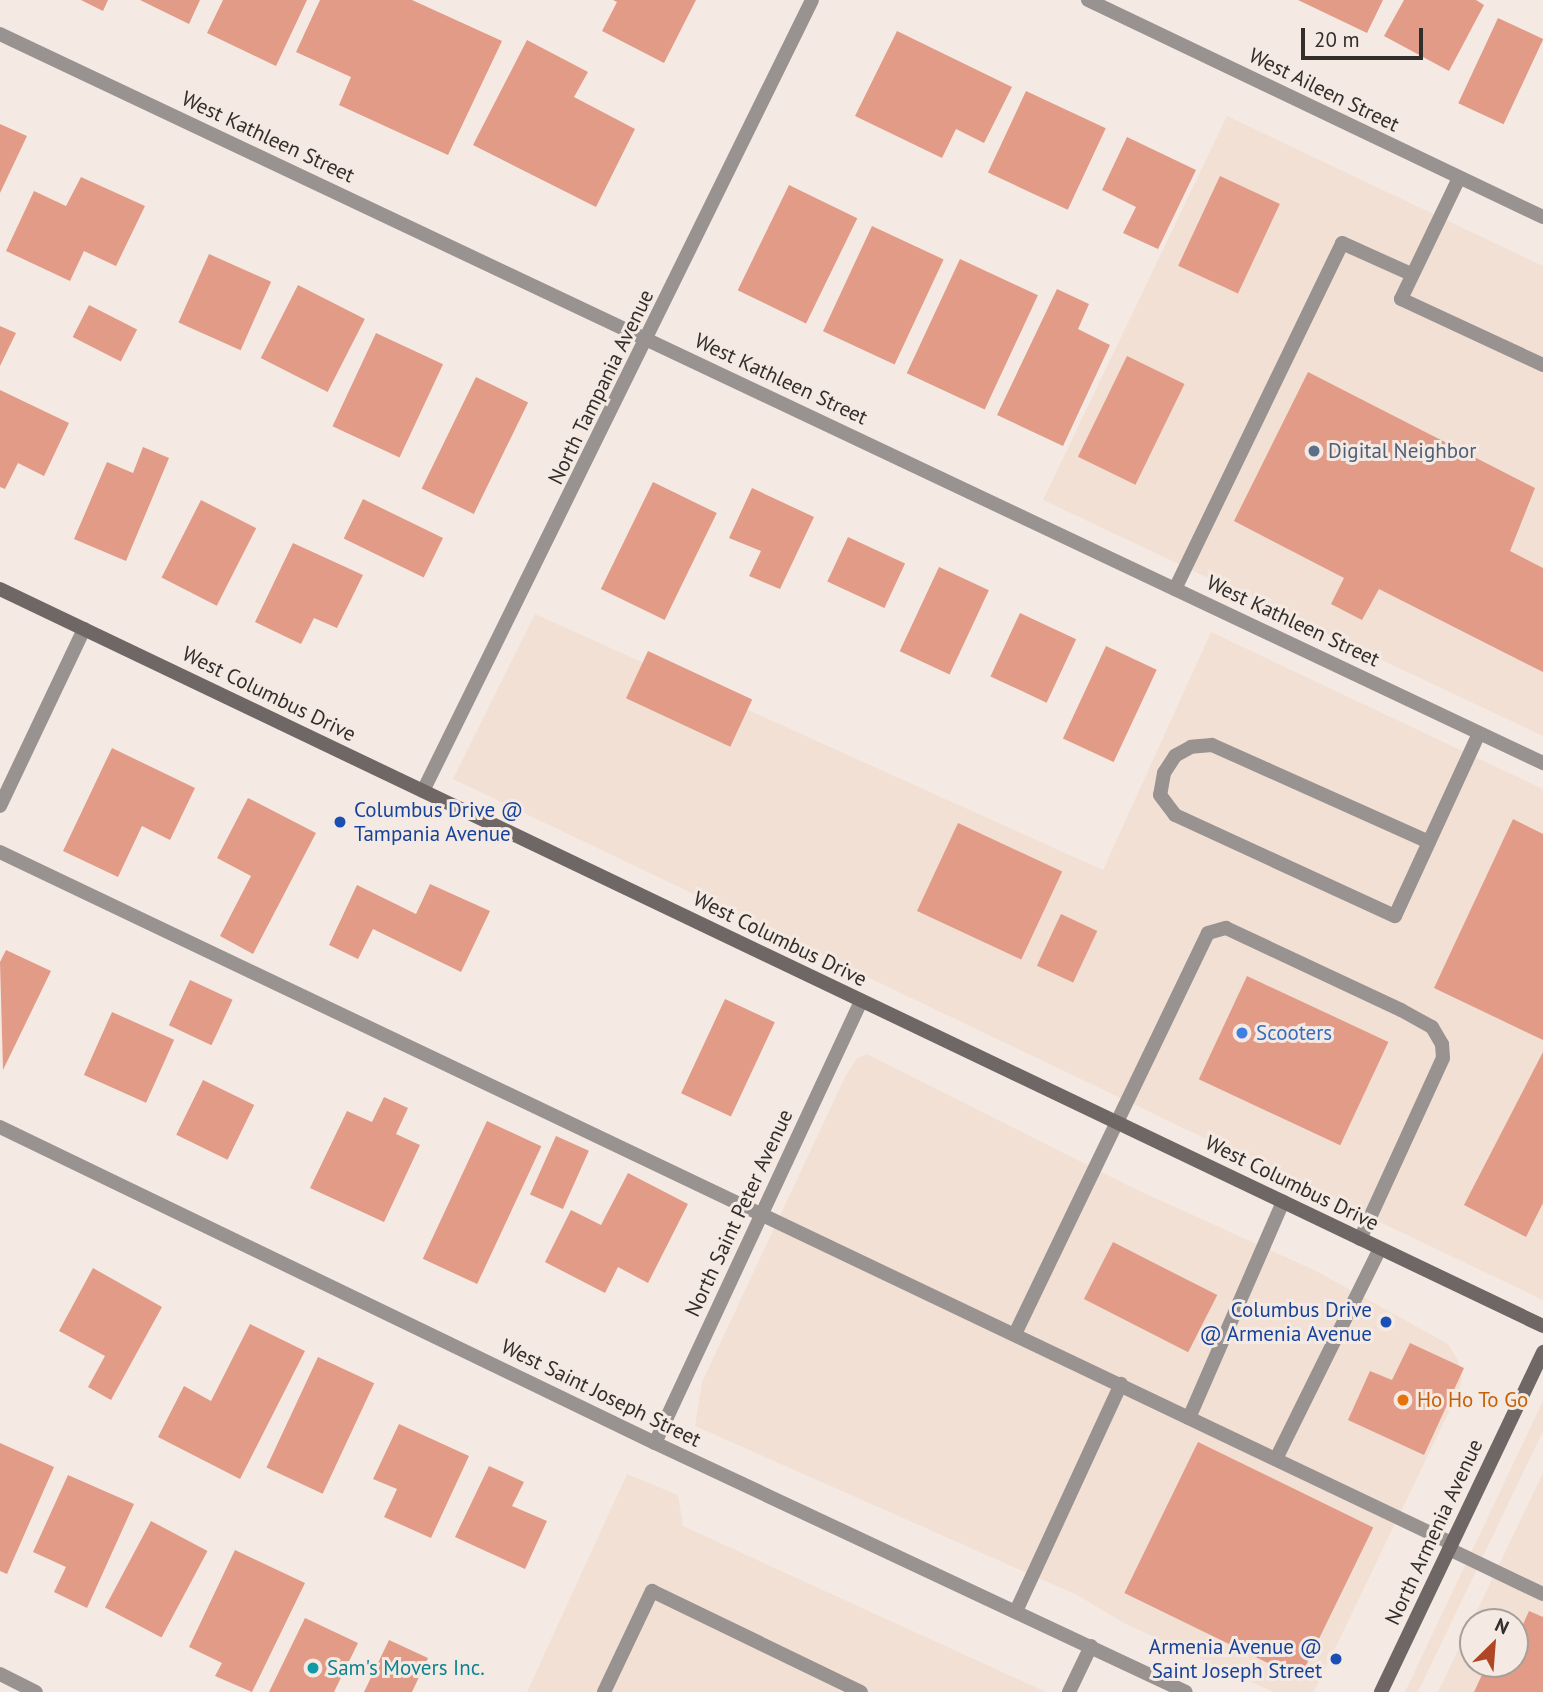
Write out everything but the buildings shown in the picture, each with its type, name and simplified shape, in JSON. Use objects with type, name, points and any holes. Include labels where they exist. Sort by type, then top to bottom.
[{"type":"main road","name":"West Columbus Drive","points":[[0,589],[1543,1326]]},
{"type":"main road","name":"North Armenia Avenue","points":[[1381,1692],[1543,1352]]},
{"type":"street","name":"North Tampania Avenue","points":[[423,791],[648,340],[812,0]]},
{"type":"street","name":"West Aileen Street","points":[[1088,0],[1543,217]]},
{"type":"street","name":"West Kathleen Street","points":[[0,34],[1543,763]]},
{"type":"street","points":[[1459,178],[1401,299],[1543,365]]},
{"type":"street","points":[[1175,589],[1342,243],[1411,274]]},
{"type":"street","points":[[0,806],[84,629]]},
{"type":"street","points":[[1429,842],[1212,745],[1191,747],[1175,756],[1164,774],[1160,795],[1175,815],[1395,916],[1429,842],[1479,733]]},
{"type":"street","points":[[0,852],[1121,1384],[1543,1594]]},
{"type":"street","points":[[1015,1335],[1208,933],[1226,929],[1401,1010],[1432,1027],[1442,1044],[1443,1058],[1360,1239]]},
{"type":"street","name":"North Saint Peter Avenue","points":[[655,1443],[861,1001]]},
{"type":"street","name":"West Saint Joseph Street","points":[[0,1127],[655,1443],[1017,1609],[1186,1692]]},
{"type":"street","points":[[1189,1418],[1283,1202]]},
{"type":"street","points":[[1276,1459],[1380,1249]]},
{"type":"street","points":[[1017,1609],[1121,1384]]},
{"type":"street","points":[[608,1691],[652,1591],[861,1692]]},
{"type":"street","points":[[1069,1692],[1091,1646]]},
{"type":"street","points":[[0,1674],[36,1692]]},
{"type":"shaded area","points":[[1227,116],[1543,266],[1543,736],[1043,500]]},
{"type":"shaded area","points":[[535,614],[1103,870],[1211,632],[1543,789],[1543,1300],[453,779]]},
{"type":"shaded area","points":[[867,1054],[1131,1187],[1316,1271],[1448,1344],[1458,1360],[1462,1379],[1458,1393],[1314,1692],[1273,1692],[1124,1623],[1077,1595],[695,1426],[702,1382],[846,1075],[857,1058]]},
{"type":"shaded area","points":[[1543,1401],[1543,1431],[1418,1692],[1405,1692]]},
{"type":"shaded area","points":[[1543,1473],[1543,1692],[1438,1692],[1459,1648],[1459,1678],[1529,1678],[1529,1608],[1478,1608]]},
{"type":"shaded area","points":[[627,1474],[678,1495],[683,1526],[1046,1692],[527,1692]]},
{"type":"place","name":"Digital Neighbor","points":[[1314,451]]},
{"type":"place","name":"Columbus Drive @ Tampania Avenue","points":[[340,822]]},
{"type":"place","name":"Scooters","points":[[1242,1033]]},
{"type":"place","name":"Columbus Drive @ Armenia Avenue","points":[[1386,1322]]},
{"type":"place","name":"Ho Ho To Go","points":[[1403,1400]]},
{"type":"place","name":"Armenia Avenue @ Saint Joseph Street","points":[[1336,1659]]},
{"type":"place","name":"Sam's Movers Inc.","points":[[313,1668]]}]
